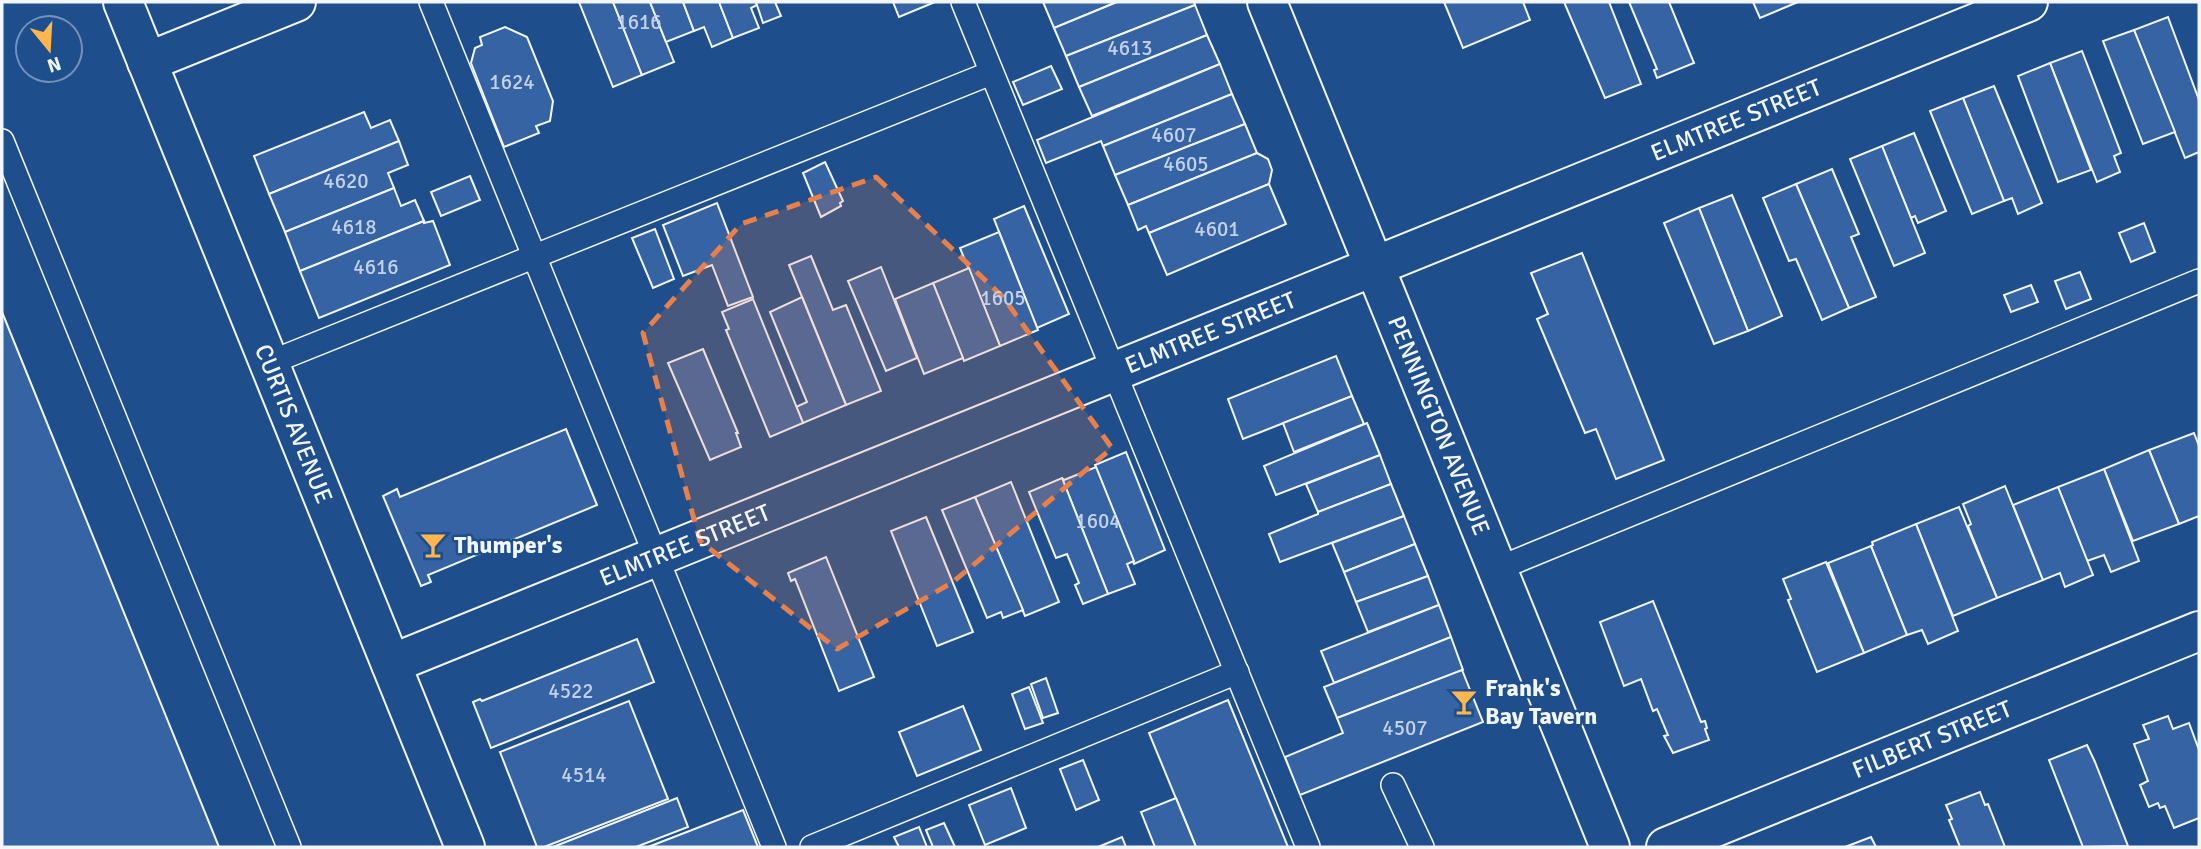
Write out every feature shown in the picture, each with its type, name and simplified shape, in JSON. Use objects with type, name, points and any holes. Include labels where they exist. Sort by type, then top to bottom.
[{"type":"street","name":"CURTIS AVENUE","points":[[123,2],[465,847]]},
{"type":"street","points":[[147,62],[296,2]]},
{"type":"street","name":"PENNINGTON AVENUE","points":[[1267,2],[1610,847]]},
{"type":"street","name":"ELMTREE STREET","points":[[391,664],[2028,2]]},
{"type":"street","name":"FILBERT STREET","points":[[1666,847],[2199,631]]},
{"type":"lane","points":[[431,2],[774,847]]},
{"type":"lane","points":[[962,2],[1308,847]]},
{"type":"lane","points":[[269,363],[992,73]]},
{"type":"lane","points":[[2,141],[289,847]]},
{"type":"lane","points":[[1497,569],[2199,281]]},
{"type":"lane","points":[[812,847],[1237,672]]},
{"type":"lane","points":[[1393,785],[1422,847]]},
{"type":"highlighted area","points":[[876,177],[1003,297],[1112,448],[953,582],[837,649],[700,541],[643,333],[741,224]]},
{"type":"building","points":[[579,2],[613,2],[642,75],[613,87]]},
{"type":"building","points":[[613,2],[650,2],[674,62],[642,75]]},
{"type":"building","points":[[650,2],[683,2],[694,31],[666,42]]},
{"type":"building","points":[[683,2],[719,2],[733,38],[712,47],[704,27],[694,31]]},
{"type":"building","points":[[719,2],[756,2],[757,5],[751,8],[759,28],[733,38]]},
{"type":"building","points":[[756,2],[775,2],[781,16],[763,23]]},
{"type":"building","points":[[893,2],[935,2],[899,17]]},
{"type":"building","points":[[1043,2],[1117,2],[1054,28]]},
{"type":"building","points":[[1117,2],[1194,2],[1195,5],[1066,56],[1054,28]]},
{"type":"building","points":[[1444,2],[1523,2],[1530,20],[1463,48]]},
{"type":"building","points":[[1564,2],[1609,2],[1641,84],[1605,98]]},
{"type":"building","points":[[1629,2],[1669,2],[1694,63],[1657,78],[1654,70],[1657,69]]},
{"type":"building","points":[[1753,2],[1798,2],[1760,18]]},
{"type":"building","points":[[1195,5],[1207,35],[1079,87],[1066,56]]},
{"type":"building","points":[[2168,17],[2199,100],[2199,152],[2185,158],[2134,30]]},
{"type":"building","points":[[505,27],[527,37],[553,101],[550,121],[536,126],[539,133],[504,147],[471,63],[475,48],[482,45],[480,37]]},
{"type":"building","points":[[2134,30],[2175,132],[2143,144],[2103,41]]},
{"type":"building","points":[[1207,35],[1220,64],[1092,116],[1079,87]]},
{"type":"building","points":[[2082,51],[2121,153],[2114,156],[2120,172],[2097,182],[2050,63]]},
{"type":"building","points":[[2050,63],[2091,170],[2058,182],[2018,76]]},
{"type":"building","points":[[1220,64],[1232,94],[1103,146],[1101,141],[1046,163],[1037,140]]},
{"type":"building","points":[[1051,66],[1062,89],[1023,105],[1013,82]]},
{"type":"building","points":[[1994,86],[2042,203],[2018,214],[2012,198],[2004,201],[1963,98]]},
{"type":"building","points":[[1232,94],[1245,124],[1115,175],[1103,146]]},
{"type":"building","points":[[1963,98],[2004,201],[1972,214],[1930,111]]},
{"type":"building","points":[[364,112],[371,128],[390,120],[399,141],[269,194],[254,156]]},
{"type":"building","points":[[1245,124],[1257,153],[1128,205],[1115,175]]},
{"type":"building","points":[[1914,133],[1946,211],[1918,223],[1915,216],[1911,218],[1882,146]]},
{"type":"building","points":[[399,141],[408,165],[388,173],[394,188],[285,232],[269,194]]},
{"type":"building","points":[[1882,146],[1925,253],[1894,266],[1850,159]]},
{"type":"building","points":[[1257,153],[1268,159],[1272,170],[1269,184],[1149,233],[1146,226],[1138,230],[1128,205]]},
{"type":"building","points":[[825,162],[843,201],[841,206],[821,217],[803,173]]},
{"type":"building","points":[[1832,169],[1859,234],[1851,237],[1876,297],[1849,308],[1796,184]]},
{"type":"building","points":[[470,176],[480,200],[441,216],[431,192]]},
{"type":"building","points":[[1269,184],[1286,224],[1167,275],[1149,233]]},
{"type":"building","points":[[1796,184],[1849,308],[1822,320],[1796,259],[1789,261],[1763,198]]},
{"type":"building","points":[[394,188],[401,206],[415,200],[424,221],[300,271],[285,232]]},
{"type":"building","points":[[1732,195],[1782,316],[1748,331],[1699,208]]},
{"type":"building","points":[[717,203],[753,297],[728,306],[712,265],[683,276],[663,225]]},
{"type":"building","points":[[1024,206],[1069,314],[1037,328],[994,219]]},
{"type":"building","points":[[1699,208],[1748,331],[1714,344],[1664,223]]},
{"type":"building","points":[[424,221],[433,221],[450,265],[319,318],[300,271]]},
{"type":"building","points":[[2144,223],[2155,252],[2131,262],[2119,233]]},
{"type":"building","points":[[655,229],[674,279],[653,288],[632,238]]},
{"type":"building","points":[[999,232],[1038,330],[1000,346],[960,248]]},
{"type":"building","points":[[1582,253],[1664,460],[1616,479],[1596,429],[1585,433],[1537,319],[1548,314],[1531,273]]},
{"type":"building","points":[[811,256],[833,310],[846,305],[881,391],[846,405],[789,265]]},
{"type":"building","points":[[881,267],[917,358],[886,371],[848,281]]},
{"type":"building","points":[[969,268],[1000,346],[964,361],[933,283]]},
{"type":"building","points":[[2080,272],[2091,299],[2066,309],[2055,281]]},
{"type":"building","points":[[933,283],[963,358],[924,374],[895,299]]},
{"type":"building","points":[[2031,285],[2038,302],[2011,312],[2004,295]]},
{"type":"building","points":[[802,297],[846,405],[803,423],[796,407],[807,402],[770,312]]},
{"type":"building","points":[[753,299],[803,423],[770,437],[726,330],[729,329],[722,312]]},
{"type":"building","points":[[2,312],[219,847],[2,847]]},
{"type":"building","points":[[703,349],[738,433],[741,447],[710,460],[668,363]]},
{"type":"building","points":[[1336,356],[1352,396],[1243,439],[1228,399]]},
{"type":"building","points":[[1352,396],[1364,424],[1294,452],[1283,423]]},
{"type":"building","points":[[1367,423],[1380,455],[1276,495],[1264,466]]},
{"type":"building","points":[[566,429],[597,505],[428,575],[431,582],[421,586],[383,496],[397,489],[400,497]]},
{"type":"building","points":[[2194,433],[2199,446],[2199,516],[2179,524],[2149,450]]},
{"type":"building","points":[[2149,450],[2179,524],[2133,541],[2104,469]]},
{"type":"building","points":[[1126,452],[1165,550],[1134,564],[1095,465]]},
{"type":"building","points":[[1380,455],[1391,484],[1318,512],[1306,484]]},
{"type":"building","points":[[1096,467],[1134,561],[1127,564],[1135,584],[1108,594],[1062,478],[1064,480]]},
{"type":"building","points":[[2104,469],[2139,561],[2111,572],[2104,555],[2087,561],[2058,487]]},
{"type":"building","points":[[1062,478],[1108,594],[1083,604],[1075,585],[1079,583],[1067,554],[1056,558],[1029,492]]},
{"type":"building","points":[[1011,482],[1059,602],[1025,616],[975,497]]},
{"type":"building","points":[[1391,484],[1404,516],[1280,562],[1269,534]]},
{"type":"building","points":[[2005,486],[2043,580],[1997,598],[1968,526],[1971,524],[1963,504]]},
{"type":"building","points":[[2058,487],[2093,575],[2065,587],[2060,573],[2043,580],[2013,505]]},
{"type":"building","points":[[975,497],[1023,610],[1003,618],[1001,612],[987,618],[942,510]]},
{"type":"building","points":[[1959,507],[1997,598],[1953,616],[1916,524]]},
{"type":"building","points":[[1404,516],[1415,544],[1344,572],[1332,543]]},
{"type":"building","points":[[926,517],[973,632],[937,646],[891,531]]},
{"type":"building","points":[[1916,524],[1958,631],[1928,644],[1922,630],[1907,635],[1871,546],[1872,542]]},
{"type":"building","points":[[1415,544],[1428,576],[1356,602],[1344,572]]},
{"type":"building","points":[[1871,546],[1907,635],[1864,653],[1828,563]]},
{"type":"building","points":[[826,557],[874,677],[839,691],[795,579],[791,581],[788,573]]},
{"type":"building","points":[[1826,562],[1864,653],[1817,672],[1788,600],[1791,599],[1783,579]]},
{"type":"building","points":[[1428,576],[1439,605],[1368,632],[1356,602]]},
{"type":"building","points":[[1653,601],[1701,722],[1705,721],[1709,740],[1673,753],[1664,736],[1668,735],[1657,709],[1653,711],[1641,679],[1624,686],[1600,622]]},
{"type":"building","points":[[1439,605],[1451,637],[1334,683],[1321,651]]},
{"type":"building","points":[[1451,637],[1463,670],[1337,718],[1324,687]]},
{"type":"building","points":[[637,639],[654,682],[491,748],[473,702],[480,699],[482,701]]},
{"type":"building","points":[[1462,670],[1483,722],[1300,795],[1285,757],[1343,733],[1337,718]]},
{"type":"building","points":[[1046,678],[1058,713],[1043,718],[1031,684]]},
{"type":"building","points":[[1029,687],[1043,723],[1025,729],[1012,694]]},
{"type":"building","points":[[1228,700],[1288,847],[1196,847],[1149,733]]},
{"type":"building","points":[[629,701],[668,799],[544,847],[537,847],[500,752]]},
{"type":"building","points":[[963,706],[981,750],[917,776],[899,732]]},
{"type":"building","points":[[2168,716],[2173,729],[2189,723],[2199,750],[2199,818],[2174,828],[2165,806],[2160,808],[2158,803],[2149,807],[2140,785],[2148,781],[2134,744],[2149,739],[2143,725]]},
{"type":"building","points":[[2087,745],[2128,846],[2083,847],[2049,760]]},
{"type":"building","points":[[1083,760],[1099,800],[1076,810],[1060,769]]},
{"type":"building","points":[[1011,788],[1026,828],[985,845],[969,805]]},
{"type":"building","points":[[1980,792],[1985,805],[1988,804],[2005,847],[1960,847],[1946,805]]},
{"type":"building","points":[[677,798],[688,827],[636,847],[553,847]]},
{"type":"building","points":[[1176,798],[1196,847],[1155,847],[1141,812]]},
{"type":"building","points":[[743,810],[758,847],[648,847],[692,830]]},
{"type":"building","points":[[944,823],[955,847],[933,847],[926,830]]},
{"type":"building","points":[[919,827],[927,847],[899,847],[894,837]]},
{"type":"building","points":[[1122,837],[1126,847],[1098,847]]},
{"type":"building","points":[[1871,837],[1876,847],[1845,847]]},
{"type":"place","name":"Thumper's","points":[[433,545]]},
{"type":"place","name":"Frank's Bay Tavern","points":[[1464,702]]}]
